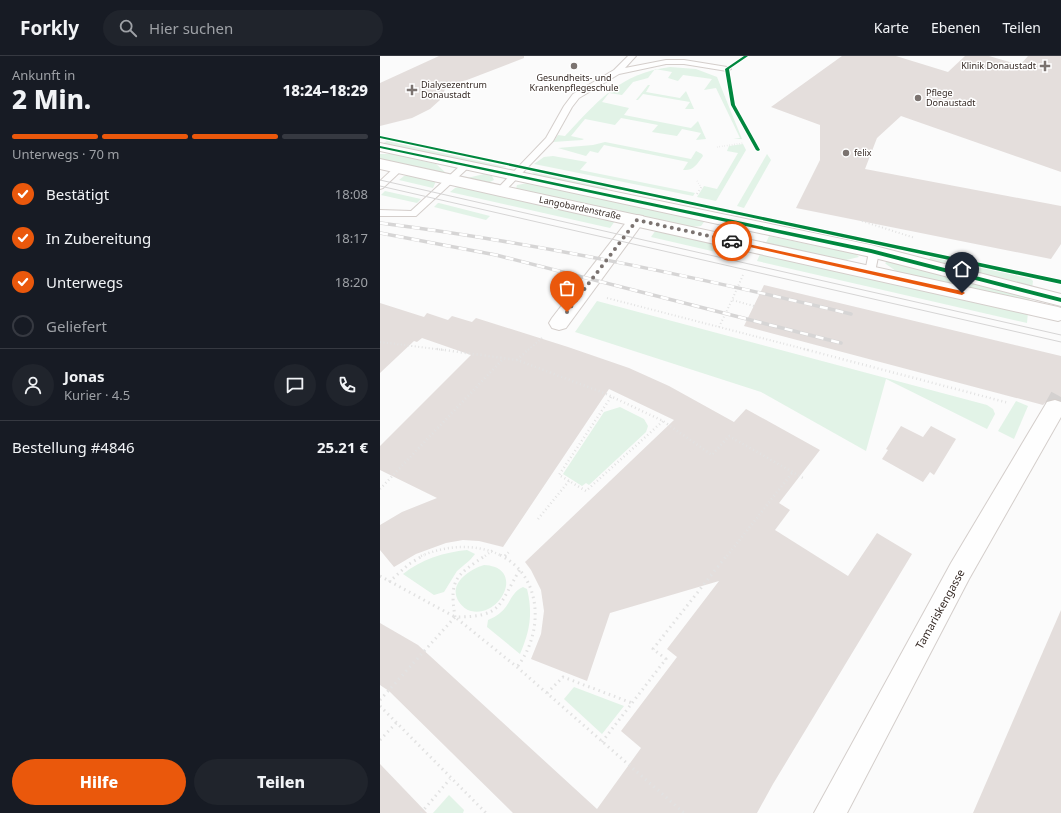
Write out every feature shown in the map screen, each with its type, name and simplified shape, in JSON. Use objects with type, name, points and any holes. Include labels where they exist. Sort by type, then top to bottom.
[{"type":"street","name":"Langobardenstraße","points":[[380,147],[874,252],[1061,300]]},
{"type":"street","name":"Langobardenstraße","points":[[380,164],[1061,315]]},
{"type":"street","points":[[559,323],[637,220]]},
{"type":"street","name":"Tamariskengasse","points":[[830,813],[960,571],[1055,408]]},
{"type":"lane","points":[[501,190],[550,139],[568,106],[576,96],[617,72],[632,56]]},
{"type":"lane","points":[[617,72],[666,62],[684,62],[727,68]]},
{"type":"lane","points":[[380,213],[413,214],[465,166]]},
{"type":"lane","points":[[380,186],[399,168]]},
{"type":"lane","points":[[870,272],[874,252]]},
{"type":"path","points":[[717,147],[744,143]]},
{"type":"path","points":[[694,200],[702,186],[697,181]]},
{"type":"path","points":[[862,221],[922,240]]},
{"type":"path","points":[[719,327],[743,275]]},
{"type":"path","points":[[583,292],[1009,403]]},
{"type":"path","points":[[732,300],[754,306]]},
{"type":"path","points":[[517,360],[559,323]]},
{"type":"path","points":[[380,342],[517,360],[611,397],[663,421],[712,455],[729,436],[803,478]]},
{"type":"path","points":[[380,489],[504,358]]},
{"type":"path","points":[[611,397],[559,475],[586,491],[663,421]]},
{"type":"path","points":[[602,742],[666,659],[653,649],[792,473]]},
{"type":"path","points":[[538,520],[569,481]]},
{"type":"path","points":[[389,582],[400,570],[422,556],[452,547],[480,546],[494,550],[505,556],[520,568],[534,591],[538,611],[533,635],[526,656],[518,667]]},
{"type":"path","points":[[455,617],[451,597],[454,580],[465,568],[479,561],[494,550]]},
{"type":"path","points":[[505,556],[510,551]]},
{"type":"path","points":[[380,700],[455,617],[474,617],[494,611],[506,598],[511,584],[520,568]]},
{"type":"path","points":[[380,576],[455,617],[518,667],[684,813]]},
{"type":"path","points":[[547,693],[563,677],[632,703]]},
{"type":"path","points":[[380,706],[486,813]]},
{"type":"path","points":[[380,740],[397,722]]},
{"type":"path","points":[[421,813],[450,778]]},
{"type":"green space","points":[[670,67],[696,69],[717,77],[742,139],[733,139],[740,138],[716,88],[704,90],[712,79],[683,75],[678,81],[668,78],[672,72],[657,69]]},
{"type":"green space","points":[[654,70],[648,78],[633,82],[622,95],[609,93],[602,102],[629,108],[624,115],[691,128],[698,121],[706,139],[696,140],[701,133],[682,129],[677,136],[652,132],[658,125],[621,118],[615,125],[585,119],[571,136],[584,139],[553,142],[558,135],[565,136],[599,101],[611,91],[637,76]]},
{"type":"green space","points":[[648,85],[650,85],[646,92],[680,98],[686,91],[694,109],[685,109],[690,102],[643,94],[638,100],[636,100]]},
{"type":"green space","points":[[387,141],[507,167],[495,168],[382,144]]},
{"type":"green space","points":[[605,142],[691,159],[696,151],[703,156],[693,168],[683,170],[688,162],[604,145],[598,153],[590,151],[586,156],[558,148],[593,145]]},
{"type":"green space","points":[[743,144],[746,150],[716,201],[697,197],[704,186],[717,189],[738,153],[727,151],[729,146]]},
{"type":"green space","points":[[380,154],[393,154],[436,164],[446,173],[380,161]]},
{"type":"green space","points":[[767,154],[771,160],[744,208],[737,206]]},
{"type":"green space","points":[[553,156],[587,162],[580,170],[695,193],[693,196],[534,164],[544,157]]},
{"type":"green space","points":[[532,172],[608,188],[605,191],[535,176]]},
{"type":"green space","points":[[484,174],[492,176],[494,180],[486,184],[463,179]]},
{"type":"green space","points":[[411,175],[436,181],[433,188],[399,180],[404,176]]},
{"type":"green space","points":[[528,183],[704,222],[701,226],[692,227],[516,189],[517,185]]},
{"type":"green space","points":[[461,186],[615,221],[610,228],[450,192]]},
{"type":"green space","points":[[385,191],[421,199],[417,203],[381,195]]},
{"type":"green space","points":[[438,203],[490,216],[486,220],[434,207]]},
{"type":"green space","points":[[656,230],[747,250],[742,258],[651,237]]},
{"type":"green space","points":[[769,236],[856,254],[859,257],[842,261],[765,245]]},
{"type":"green space","points":[[761,252],[1028,312],[1027,323],[757,261]]},
{"type":"green space","points":[[930,256],[1029,277],[1033,281],[1032,289],[929,262]]},
{"type":"green space","points":[[888,261],[1030,297],[1029,303],[900,274],[885,263]]},
{"type":"green space","points":[[597,301],[987,405],[993,409],[995,414],[987,429],[886,379],[866,451],[761,392],[575,332]]},
{"type":"green space","points":[[1016,401],[1028,406],[1014,439],[998,431]]},
{"type":"green space","points":[[620,407],[644,419],[648,426],[646,432],[589,485],[586,483],[582,486],[563,474],[604,412]]},
{"type":"green space","points":[[467,550],[475,554],[457,571],[444,592],[434,595],[403,574],[417,565],[433,558]]},
{"type":"green space","points":[[484,565],[497,568],[504,574],[506,582],[504,591],[499,600],[492,607],[482,611],[471,611],[464,608],[459,602],[456,595],[456,589],[462,578],[472,570]]},
{"type":"green space","points":[[523,587],[527,589],[529,598],[530,622],[520,654],[487,627],[488,620],[504,610],[515,592]]},
{"type":"green space","points":[[574,687],[624,706],[602,734],[564,699]]},
{"type":"green space","points":[[449,795],[464,810],[463,813],[433,813]]},
{"type":"building","name":"Dialysezentrum Donaustadt","points":[[439,56],[524,56],[524,58],[467,80],[447,85],[440,100],[430,109],[412,118],[380,126],[380,83]]},
{"type":"building","points":[[842,56],[896,56],[948,72],[965,56],[989,56],[1020,65],[1028,56],[1061,56],[1061,172],[901,116],[877,138],[865,169],[1061,206],[1061,244],[1051,259],[796,208],[820,160],[820,125],[771,107]]},
{"type":"building","points":[[764,285],[1061,356],[1061,400],[1055,399],[1047,401],[1043,405],[744,326]]},
{"type":"building","points":[[380,303],[424,317],[427,313],[448,320],[452,316],[472,322],[476,318],[568,347],[629,368],[669,386],[734,422],[746,409],[820,450],[779,503],[790,510],[775,530],[848,576],[877,533],[912,554],[757,813],[513,813],[389,691],[380,685],[380,623],[418,645],[597,809],[641,748],[621,731],[677,657],[667,649],[719,581],[610,613],[587,681],[531,659],[541,634],[544,611],[541,590],[531,570],[525,562],[674,420],[609,389],[503,547],[479,541],[463,540],[446,543],[416,554],[394,567],[380,550],[380,525],[402,512],[437,498],[380,470],[380,446],[471,355],[422,338],[417,342],[414,341],[380,373]]},
{"type":"building","points":[[901,426],[923,437],[931,426],[956,439],[934,475],[930,472],[923,482],[882,459],[888,450],[886,449]]},
{"type":"building","points":[[1061,610],[1061,813],[973,813]]},
{"type":"building","points":[[380,764],[427,813],[380,813]]},
{"type":"tunnel","points":[[1055,408],[1061,397]]},
{"type":"tram line","points":[[380,180],[1061,335]]},
{"type":"tram line","points":[[380,186],[1061,342]]},
{"type":"railway","points":[[380,223],[499,240],[617,262],[851,314]]},
{"type":"railway","points":[[380,233],[496,255],[841,343]]},
{"type":"cycle path","points":[[746,56],[727,69],[733,105],[758,150]]},
{"type":"cycle path","points":[[380,137],[1061,282]]},
{"type":"cycle path","points":[[380,147],[871,251],[1061,300]]},
{"type":"way so far","points":[[567,312],[627,236],[637,220],[732,241]]},
{"type":"place","name":"Gesundheits- und Krankenpflegeschule","points":[[574,66]]},
{"type":"place","name":"Klinik Donaustadt","points":[[1045,66]]},
{"type":"place","name":"Dialysezentrum Donaustadt","points":[[412,90]]},
{"type":"place","name":"Pflege Donaustadt","points":[[918,98]]},
{"type":"place","name":"felix","points":[[846,153]]},
{"type":"route","points":[[732,241],[962,293]]}]
